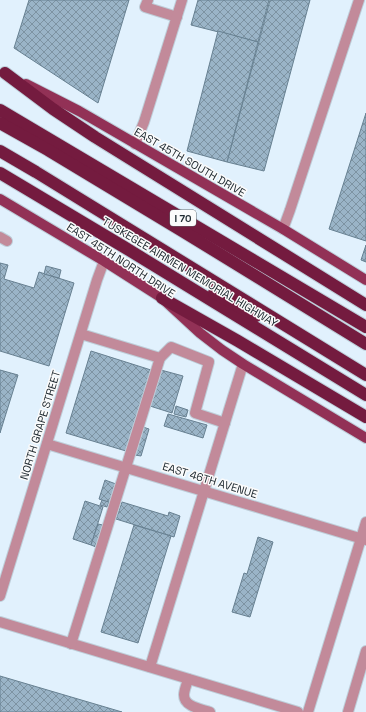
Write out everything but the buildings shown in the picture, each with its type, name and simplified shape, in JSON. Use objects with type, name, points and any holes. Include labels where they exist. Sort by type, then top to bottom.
[{"type":"highway","points":[[2,72],[95,137],[366,305]]},
{"type":"highway","name":"I 70","points":[[0,110],[366,327]]},
{"type":"highway","points":[[0,122],[184,232],[366,344]]},
{"type":"highway","points":[[0,151],[366,376]]},
{"type":"highway","name":"TUSKEGEE AIRMEN MEMORIAL HIGHWAY","points":[[0,173],[366,394]]},
{"type":"highway","points":[[60,209],[366,376]]},
{"type":"highway","points":[[162,298],[366,417]]},
{"type":"main road","name":"EAST 45TH SOUTH DRIVE","points":[[2,72],[79,111],[283,229],[366,280]]},
{"type":"main road","name":"EAST 45TH NORTH DRIVE","points":[[1,202],[104,261],[162,298],[200,333],[222,350],[366,438]]},
{"type":"street","points":[[148,0],[146,7],[176,17]]},
{"type":"street","points":[[135,144],[144,122],[182,0]]},
{"type":"street","points":[[283,229],[359,0]]},
{"type":"street","name":"NORTH GRAPE STREET","points":[[0,596],[104,261]]},
{"type":"street","points":[[81,334],[160,358]]},
{"type":"street","points":[[71,644],[160,358],[171,347],[209,362],[195,413],[225,423]]},
{"type":"street","points":[[150,668],[243,364]]},
{"type":"street","name":"EAST 46TH AVENUE","points":[[47,444],[364,539]]},
{"type":"street","points":[[308,712],[364,539],[366,522]]},
{"type":"street","points":[[0,622],[188,679],[278,709],[298,712]]},
{"type":"street","points":[[348,712],[366,651]]},
{"type":"street","points":[[188,679],[184,695],[185,700],[190,706],[210,712]]}]
